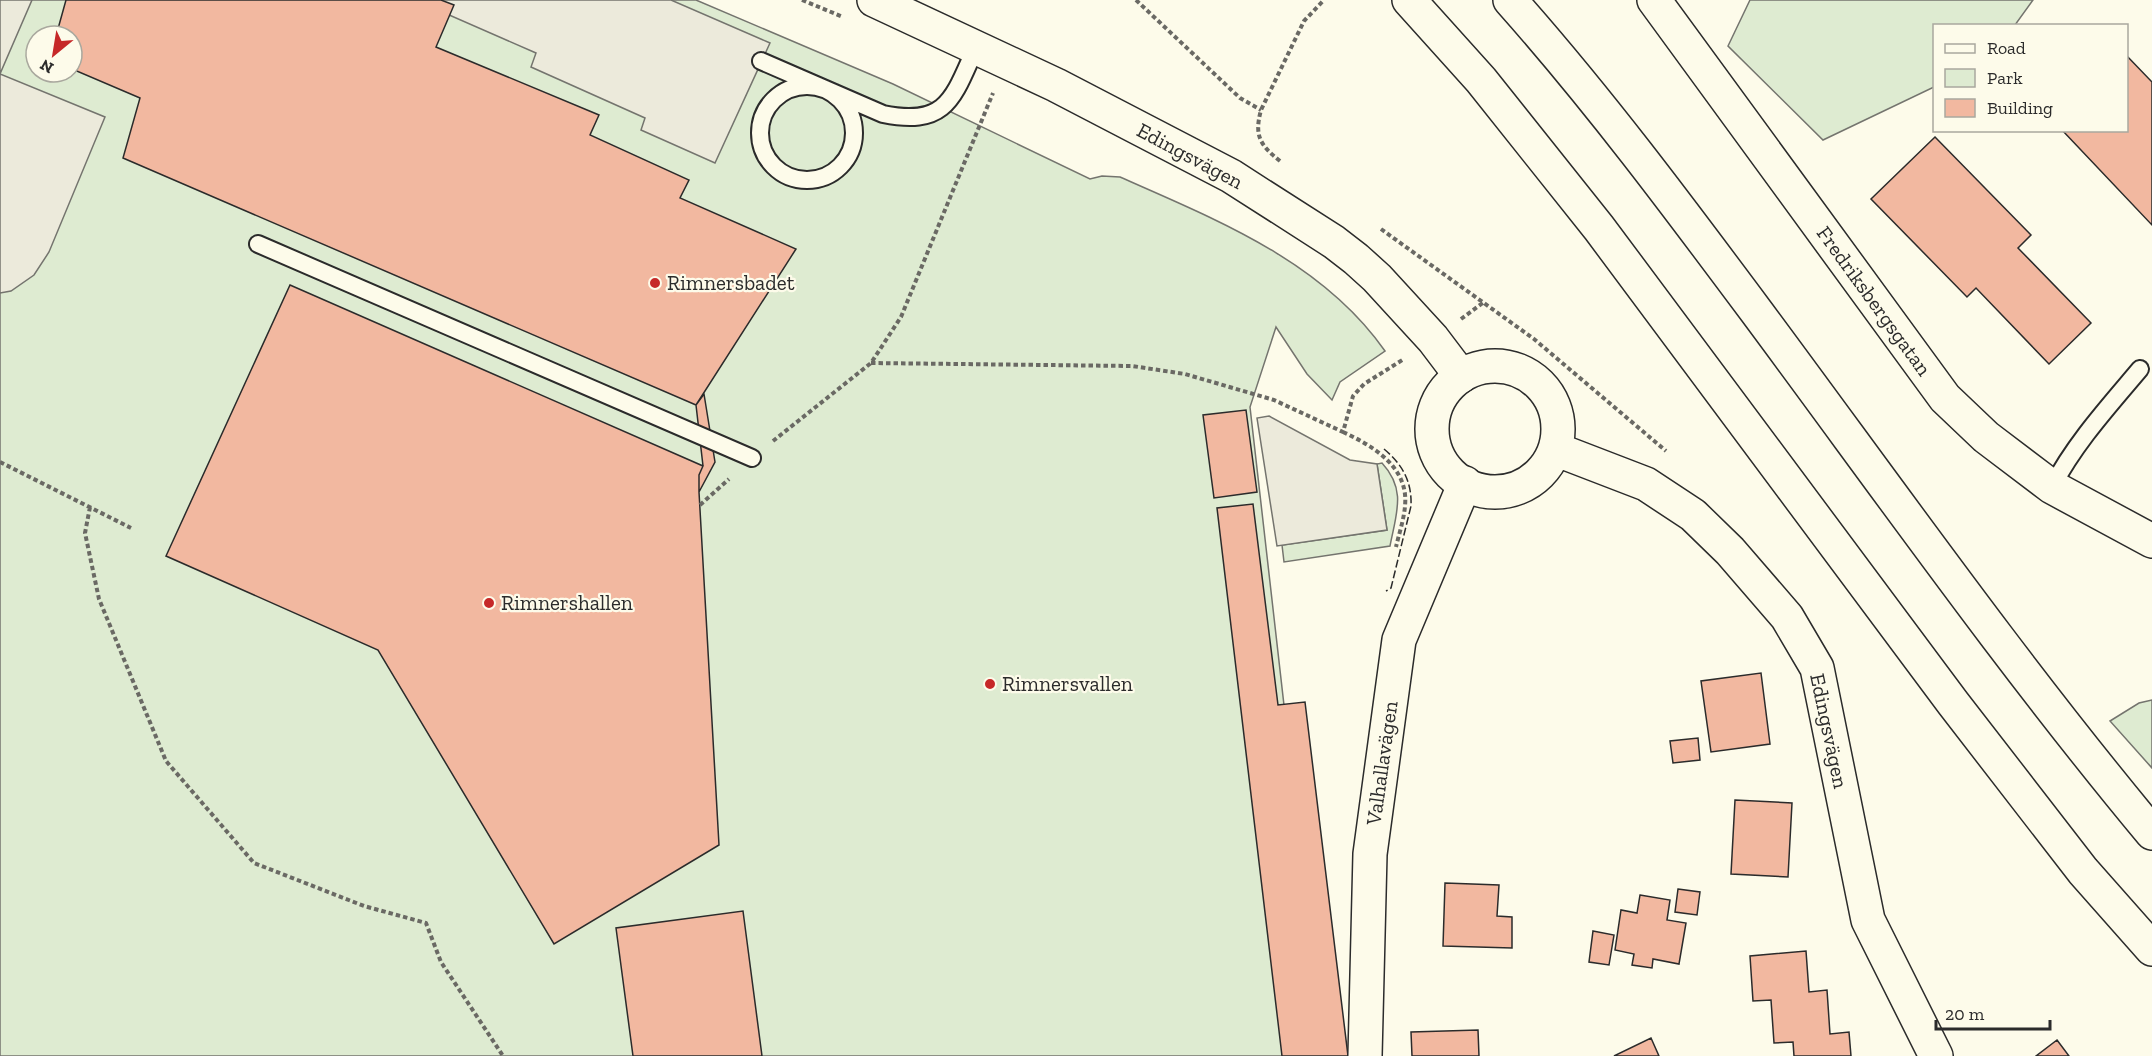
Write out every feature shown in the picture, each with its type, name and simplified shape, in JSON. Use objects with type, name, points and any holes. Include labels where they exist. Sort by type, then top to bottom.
[{"type":"main road","name":"Edingsvägen","points":[[874,0],[1056,85],[1231,176],[1334,242],[1377,278],[1433,339],[1461,376]]},
{"type":"main road","points":[[1409,0],[1481,80],[1599,228],[1953,703],[2083,871],[2152,949]]},
{"type":"main road","points":[[1510,0],[1543,36],[1661,183],[2013,659],[2152,833]]},
{"type":"main road","name":"Fredriksbergsgatan","points":[[1654,0],[1945,398],[1986,437],[2052,488],[2152,541]]},
{"type":"main road","points":[[1503,366],[1514,369],[1534,379],[1548,395],[1558,427],[1555,448],[1537,476],[1518,487],[1496,491],[1475,488],[1451,473],[1441,460],[1434,445],[1432,425],[1440,398],[1453,382],[1481,367],[1503,366]]},
{"type":"main road","name":"Edingsvägen","points":[[1555,448],[1646,484],[1693,514],[1730,551],[1787,617],[1817,668],[1868,920],[1936,1056]]},
{"type":"main road","name":"Valhallavägen","points":[[1365,1056],[1370,854],[1399,640],[1465,483]]},
{"type":"lane","points":[[761,61],[883,114],[904,118],[926,116],[942,108],[954,94],[976,47]]},
{"type":"lane","points":[[809,85],[826,89],[839,98],[849,111],[854,127],[854,144],[848,159],[836,171],[822,178],[805,181],[789,177],[775,168],[765,155],[760,139],[760,123],[767,108],[778,95],[793,88],[809,85]]},
{"type":"lane","points":[[258,244],[752,458]]},
{"type":"lane","points":[[2052,488],[2062,468],[2083,438],[2140,369]]},
{"type":"path","points":[[1136,0],[1240,98],[1262,110]]},
{"type":"path","points":[[1289,168],[1260,142],[1257,131],[1262,110],[1304,21],[1324,0]]},
{"type":"path","points":[[700,505],[752,458],[871,363],[900,317],[995,87]]},
{"type":"path","points":[[1374,225],[1484,302]]},
{"type":"path","points":[[1343,432],[1353,396],[1364,384],[1400,362]]},
{"type":"path","points":[[871,363],[1132,366],[1185,374],[1274,400],[1366,443],[1383,454],[1395,468],[1404,484],[1406,505],[1395,550]]},
{"type":"path","points":[[0,462],[131,528]]},
{"type":"path","points":[[90,507],[86,533],[99,599],[166,761],[254,863],[364,906],[426,923],[441,962],[503,1056]]},
{"type":"green space","points":[[0,0],[696,0],[893,84],[1090,179],[1102,176],[1120,177],[1230,227],[1265,246],[1331,292],[1360,319],[1385,351],[1340,382],[1332,400],[1307,374],[1276,327],[1250,407],[1324,1056],[0,1056]]},
{"type":"green space","points":[[1750,0],[2033,0],[2016,24],[1933,24],[1933,87],[1823,140],[1728,46]]},
{"type":"green space","points":[[1382,463],[1395,483],[1398,503],[1390,546],[1284,562],[1282,545],[1387,530],[1377,464]]},
{"type":"green space","points":[[2152,700],[2152,768],[2110,721],[2139,703]]},
{"type":"shaded area","points":[[0,0],[32,0],[0,74]]},
{"type":"shaded area","points":[[415,0],[671,0],[770,43],[715,163],[641,130],[645,118],[531,67],[536,53]]},
{"type":"shaded area","points":[[0,74],[105,117],[49,252],[34,275],[11,291],[0,293]]},
{"type":"shaded area","points":[[1269,416],[1350,460],[1377,464],[1387,530],[1277,546],[1257,418]]},
{"type":"building","points":[[66,0],[441,0],[454,5],[436,47],[599,115],[590,135],[689,180],[680,198],[796,249],[696,405],[123,158],[140,98],[84,74],[84,24],[59,24]]},
{"type":"building","points":[[2128,57],[2152,82],[2152,225],[2064,132],[2128,132]]},
{"type":"building","points":[[1935,137],[2031,235],[2018,248],[2091,323],[2049,364],[1976,288],[1967,297],[1871,199]]},
{"type":"building","name":"Rimnershallen","points":[[290,285],[703,466],[699,475],[699,492],[719,845],[554,944],[378,650],[166,556]]},
{"type":"building","points":[[704,394],[715,462],[699,492],[699,475],[703,466],[696,405]]},
{"type":"building","points":[[1246,410],[1257,492],[1214,498],[1203,415]]},
{"type":"building","points":[[1253,504],[1278,705],[1305,702],[1348,1056],[1282,1056],[1217,508]]},
{"type":"building","points":[[1761,673],[1770,744],[1711,752],[1701,681]]},
{"type":"building","points":[[1698,738],[1700,760],[1673,763],[1670,741]]},
{"type":"building","points":[[1735,800],[1792,803],[1788,877],[1731,874]]},
{"type":"building","points":[[1445,883],[1499,885],[1497,916],[1512,917],[1512,948],[1443,946]]},
{"type":"building","points":[[1678,889],[1700,892],[1697,915],[1675,912]]},
{"type":"building","points":[[1640,895],[1670,900],[1667,920],[1686,923],[1679,964],[1653,959],[1652,968],[1632,965],[1634,954],[1615,950],[1621,910],[1637,913]]},
{"type":"building","points":[[743,911],[762,1056],[633,1056],[616,928]]},
{"type":"building","points":[[1593,931],[1614,935],[1609,965],[1589,962]]},
{"type":"building","points":[[1806,951],[1809,992],[1827,990],[1830,1034],[1849,1032],[1851,1056],[1794,1056],[1793,1042],[1774,1043],[1771,1000],[1753,1001],[1750,956]]},
{"type":"building","points":[[1478,1030],[1479,1056],[1412,1056],[1411,1032]]},
{"type":"building","points":[[1651,1038],[1659,1056],[1614,1056]]},
{"type":"building","points":[[2057,1040],[2069,1056],[2036,1056]]},
{"type":"fence","points":[[1384,449],[1405,474],[1411,497],[1411,506],[1391,588],[1386,591]]},
{"type":"place","name":"Rimnersbadet","points":[[655,283]]},
{"type":"place","name":"Rimnershallen","points":[[489,603]]},
{"type":"place","name":"Rimnersvallen","points":[[990,684]]}]
